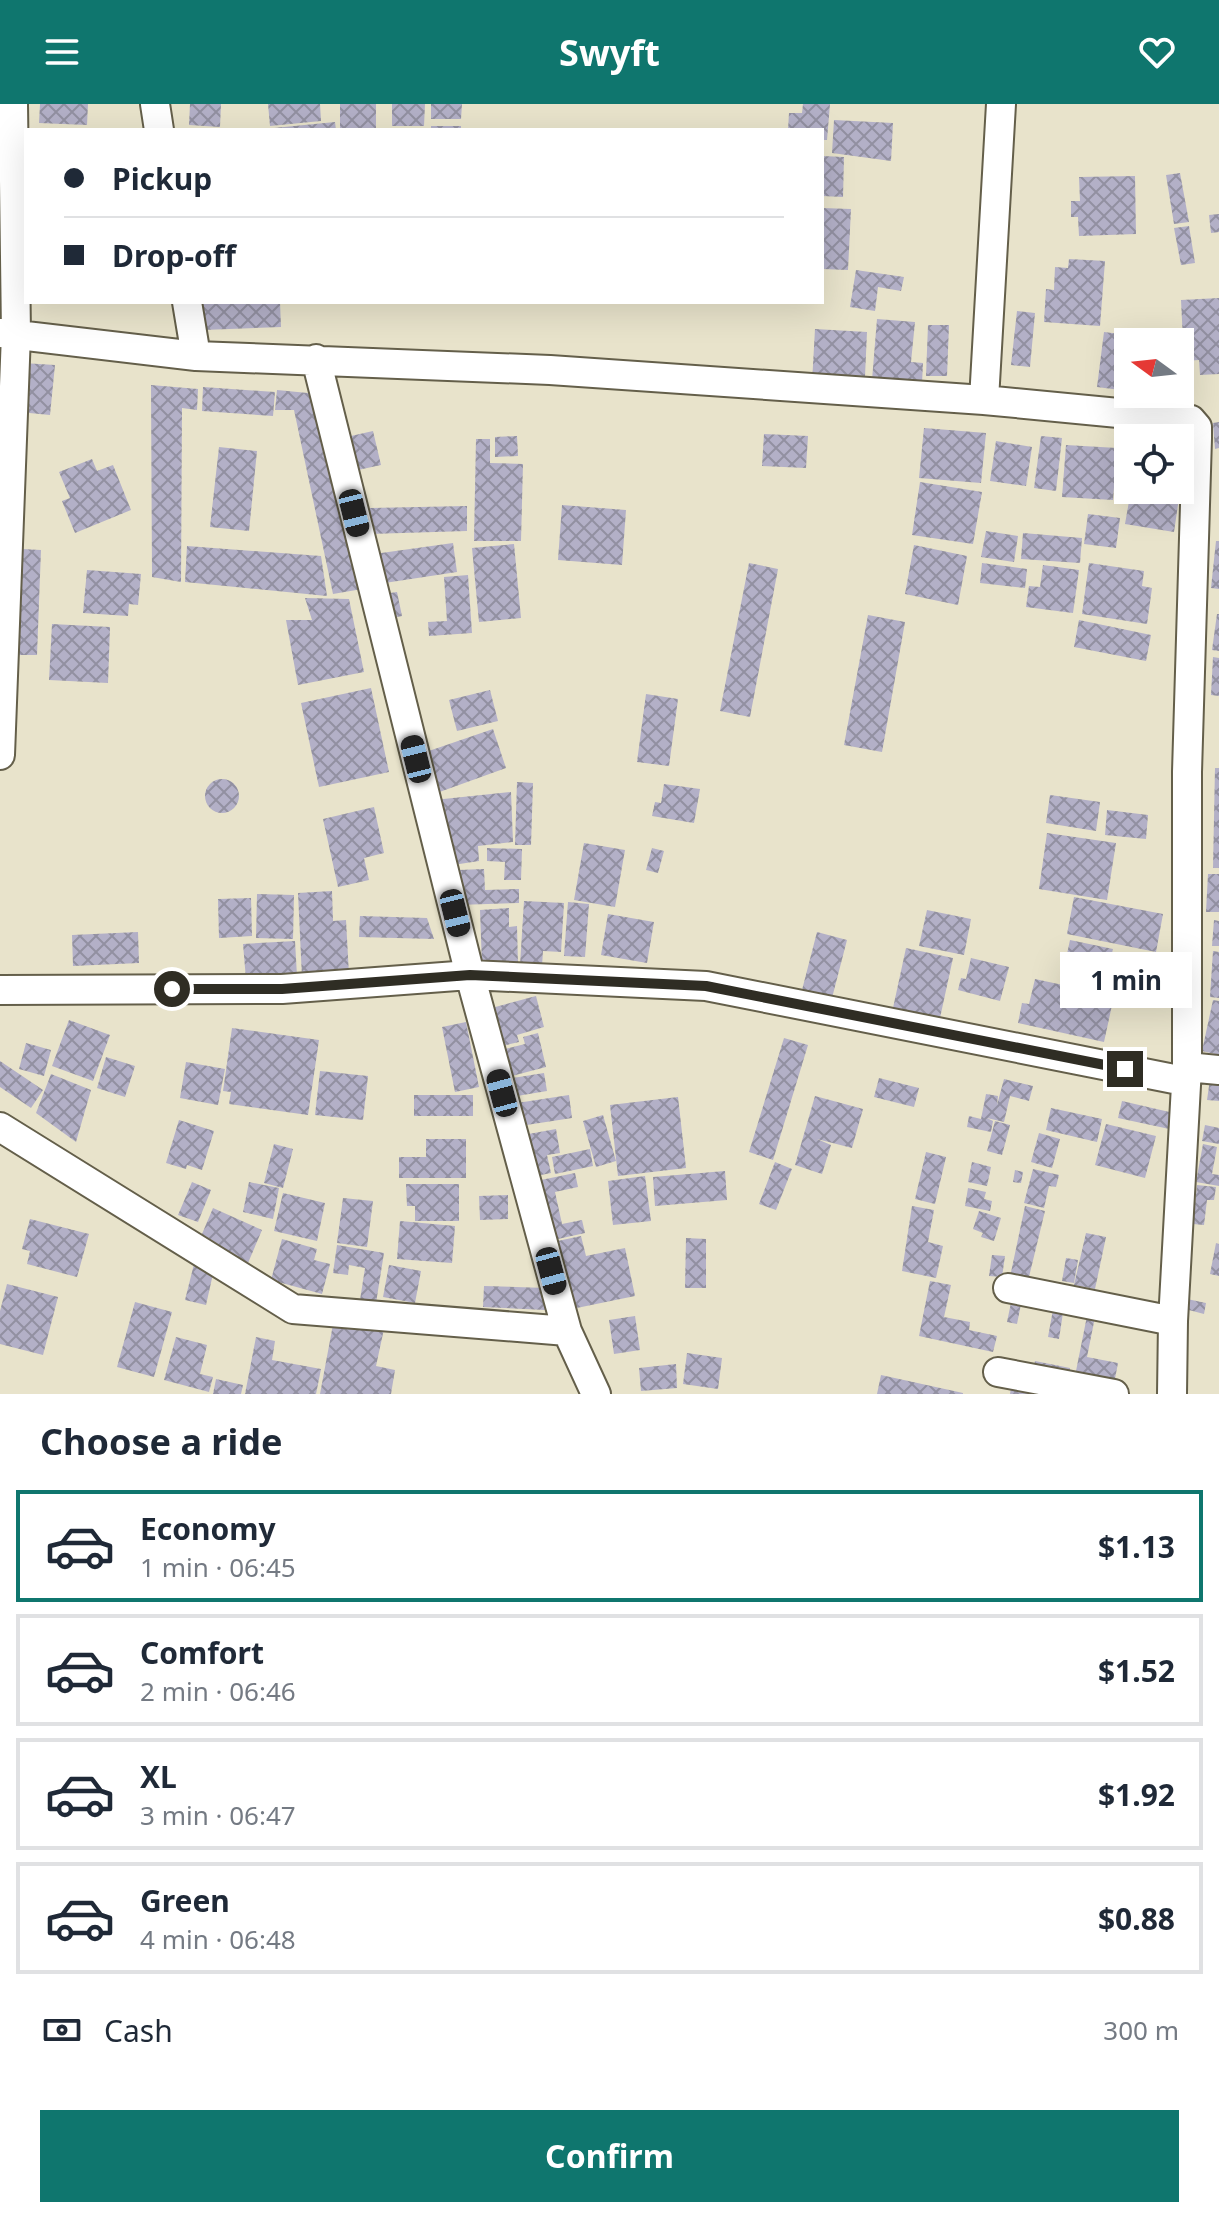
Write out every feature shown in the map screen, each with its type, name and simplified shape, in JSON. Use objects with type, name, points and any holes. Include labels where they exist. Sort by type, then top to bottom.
[{"type":"street","points":[[0,755],[13,104]]},
{"type":"street","points":[[155,104],[159,128]]},
{"type":"street","points":[[984,400],[1001,104]]},
{"type":"street","points":[[187,304],[196,356]]},
{"type":"street","points":[[8,334],[196,356],[550,370],[984,400],[1191,420],[1197,427],[1187,772],[1185,1074],[1172,1394]]},
{"type":"street","points":[[316,359],[470,975],[567,1331],[596,1394]]},
{"type":"street","points":[[0,990],[282,989],[470,975],[706,986],[1185,1074],[1219,1070]]},
{"type":"street","points":[[0,1127],[293,1309],[567,1331]]},
{"type":"street","points":[[1008,1288],[1173,1321]]},
{"type":"street","points":[[998,1372],[1114,1394]]},
{"type":"building","points":[[40,104],[88,104],[87,125],[39,123]]},
{"type":"building","points":[[190,104],[221,104],[220,127],[189,125]]},
{"type":"building","points":[[268,104],[320,104],[321,121],[270,126]]},
{"type":"building","points":[[340,104],[376,104],[376,128],[340,128]]},
{"type":"building","points":[[392,104],[425,104],[424,126],[392,126]]},
{"type":"building","points":[[431,104],[462,104],[461,119],[431,119]]},
{"type":"building","points":[[803,104],[830,104],[827,140],[824,140],[824,128],[788,128],[789,113],[802,113]]},
{"type":"building","points":[[834,120],[893,123],[891,161],[832,153]]},
{"type":"building","points":[[335,122],[336,128],[274,128]]},
{"type":"building","points":[[431,126],[461,126],[461,128]]},
{"type":"building","points":[[824,156],[844,157],[843,197],[824,196]]},
{"type":"building","points":[[1180,173],[1189,222],[1174,224],[1166,175]]},
{"type":"building","points":[[1135,176],[1136,234],[1079,236],[1078,217],[1071,217],[1071,201],[1080,201],[1079,177]]},
{"type":"building","points":[[824,208],[851,209],[848,270],[824,269]]},
{"type":"building","points":[[1219,214],[1219,232],[1211,233],[1209,215]]},
{"type":"building","points":[[1189,226],[1195,263],[1181,265],[1174,228]]},
{"type":"building","points":[[1069,259],[1105,261],[1100,326],[1044,322],[1046,289],[1054,290],[1055,267],[1068,268]]},
{"type":"building","points":[[856,270],[904,277],[901,291],[878,287],[875,311],[850,307]]},
{"type":"building","points":[[1219,298],[1219,374],[1200,375],[1199,360],[1194,360],[1194,328],[1182,328],[1181,300]]},
{"type":"building","points":[[201,304],[280,304],[281,327],[203,330]]},
{"type":"building","points":[[1017,311],[1035,313],[1030,367],[1011,365]]},
{"type":"building","points":[[877,319],[915,322],[911,362],[923,363],[922,383],[872,380]]},
{"type":"building","points":[[928,325],[949,325],[947,376],[926,376]]},
{"type":"building","points":[[815,329],[867,332],[865,376],[839,375],[838,385],[812,383]]},
{"type":"building","points":[[1104,332],[1114,333],[1114,389],[1097,387]]},
{"type":"building","points":[[23,363],[55,365],[50,415],[19,412]]},
{"type":"building","points":[[151,385],[198,389],[197,410],[182,408],[181,582],[152,577]]},
{"type":"building","points":[[203,387],[275,392],[273,416],[202,411]]},
{"type":"building","points":[[277,390],[318,394],[362,589],[333,594],[294,410],[275,410]]},
{"type":"building","points":[[1219,422],[1219,448],[1215,449],[1213,423]]},
{"type":"building","points":[[924,428],[986,433],[981,483],[919,478]]},
{"type":"building","points":[[373,431],[381,465],[358,470],[351,436]]},
{"type":"building","points":[[764,434],[808,436],[806,468],[762,466]]},
{"type":"building","points":[[517,436],[518,456],[495,457],[495,437]]},
{"type":"building","points":[[1041,436],[1062,438],[1056,491],[1034,488]]},
{"type":"building","points":[[476,439],[490,439],[490,463],[523,464],[521,541],[474,541]]},
{"type":"building","points":[[996,441],[1032,447],[1026,486],[990,481]]},
{"type":"building","points":[[1066,445],[1114,448],[1113,500],[1062,497]]},
{"type":"building","points":[[219,447],[257,451],[249,531],[210,527]]},
{"type":"building","points":[[92,459],[97,471],[113,465],[131,510],[75,533],[62,501],[70,498],[59,472]]},
{"type":"building","points":[[920,482],[982,492],[973,544],[912,535]]},
{"type":"building","points":[[1129,504],[1178,504],[1174,532],[1125,524]]},
{"type":"building","points":[[562,505],[626,510],[622,565],[558,560]]},
{"type":"building","points":[[467,506],[467,531],[370,534],[370,508]]},
{"type":"building","points":[[1088,514],[1120,518],[1116,548],[1084,544]]},
{"type":"building","points":[[986,531],[1018,536],[1014,562],[981,557]]},
{"type":"building","points":[[1023,533],[1082,538],[1080,563],[1021,559]]},
{"type":"building","points":[[1216,541],[1219,541],[1219,589],[1211,588]]},
{"type":"building","points":[[453,543],[457,572],[378,584],[374,554]]},
{"type":"building","points":[[514,544],[521,618],[479,622],[472,548]]},
{"type":"building","points":[[914,545],[967,556],[958,605],[905,594]]},
{"type":"building","points":[[187,546],[321,556],[327,596],[185,582]]},
{"type":"building","points":[[22,549],[41,550],[37,655],[18,655]]},
{"type":"building","points":[[749,563],[778,569],[750,717],[720,711]]},
{"type":"building","points":[[982,563],[1027,569],[1025,588],[980,583]]},
{"type":"building","points":[[1089,563],[1144,571],[1142,586],[1152,588],[1147,624],[1082,614]]},
{"type":"building","points":[[1043,565],[1079,570],[1073,613],[1026,607],[1029,586],[1040,587]]},
{"type":"building","points":[[87,570],[141,574],[138,605],[129,604],[128,616],[83,613]]},
{"type":"building","points":[[468,575],[472,633],[429,636],[428,622],[447,621],[444,577]]},
{"type":"building","points":[[397,592],[402,616],[387,619],[383,594]]},
{"type":"building","points":[[305,598],[349,599],[364,672],[298,685],[286,620],[312,620]]},
{"type":"building","points":[[1219,614],[1219,651],[1212,650]]},
{"type":"building","points":[[868,615],[905,622],[882,752],[844,745]]},
{"type":"building","points":[[1079,620],[1151,635],[1146,661],[1074,647]]},
{"type":"building","points":[[52,624],[110,627],[108,683],[49,680]]},
{"type":"building","points":[[1213,657],[1219,658],[1219,696],[1211,695]]},
{"type":"building","points":[[371,688],[389,772],[319,787],[301,703]]},
{"type":"building","points":[[490,690],[498,721],[457,731],[449,700]]},
{"type":"building","points":[[646,694],[678,699],[669,766],[637,762]]},
{"type":"building","points":[[493,729],[506,768],[434,794],[420,754]]},
{"type":"building","points":[[1215,768],[1219,768],[1219,868],[1213,868]]},
{"type":"building","points":[[222,779],[234,784],[239,796],[234,808],[222,813],[210,808],[205,796],[210,784]]},
{"type":"building","points":[[517,782],[533,783],[531,845],[515,845]]},
{"type":"building","points":[[664,784],[700,789],[694,823],[652,816],[655,802],[661,803]]},
{"type":"building","points":[[511,792],[513,842],[478,846],[479,861],[453,865],[434,800]]},
{"type":"building","points":[[1050,795],[1100,802],[1096,831],[1046,823]]},
{"type":"building","points":[[374,807],[384,853],[364,858],[369,880],[338,887],[323,819]]},
{"type":"building","points":[[1107,810],[1148,815],[1146,839],[1105,835]]},
{"type":"building","points":[[1047,833],[1116,843],[1107,900],[1039,889]]},
{"type":"building","points":[[584,843],[625,850],[615,907],[574,900]]},
{"type":"building","points":[[487,848],[522,849],[521,880],[504,880],[505,862],[487,861]]},
{"type":"building","points":[[652,848],[664,851],[658,873],[646,870]]},
{"type":"building","points":[[484,869],[485,890],[519,889],[519,903],[458,905],[458,870]]},
{"type":"building","points":[[1208,874],[1219,874],[1219,912],[1206,912]]},
{"type":"building","points":[[332,891],[333,921],[346,920],[349,975],[302,978],[298,893]]},
{"type":"building","points":[[257,894],[294,895],[293,939],[256,938]]},
{"type":"building","points":[[1074,897],[1163,914],[1156,952],[1067,934]]},
{"type":"building","points":[[251,898],[252,936],[219,938],[218,899]]},
{"type":"building","points":[[524,901],[564,903],[561,952],[543,951],[542,966],[520,965]]},
{"type":"building","points":[[568,902],[589,904],[585,957],[564,956]]},
{"type":"building","points":[[509,908],[509,927],[517,926],[518,965],[482,966],[480,910]]},
{"type":"building","points":[[927,910],[971,919],[964,955],[919,946]]},
{"type":"building","points":[[608,914],[654,922],[647,963],[601,955]]},
{"type":"building","points":[[360,916],[427,918],[434,939],[359,937]]},
{"type":"building","points":[[1214,920],[1219,921],[1219,946],[1212,946]]},
{"type":"building","points":[[138,932],[139,963],[73,966],[72,935]]},
{"type":"building","points":[[817,932],[847,940],[832,998],[802,990]]},
{"type":"building","points":[[1070,940],[1113,949],[1110,961],[1119,963],[1117,973],[1108,971],[1105,987],[1062,977]]},
{"type":"building","points":[[295,941],[297,976],[246,979],[243,944]]},
{"type":"building","points":[[906,948],[953,958],[940,1018],[893,1008]]},
{"type":"building","points":[[1213,951],[1219,952],[1219,998],[1210,997]]},
{"type":"building","points":[[971,958],[1009,967],[1000,1001],[958,990],[961,978],[966,979]]},
{"type":"building","points":[[1035,979],[1114,996],[1104,1042],[1018,1023],[1022,1003],[1029,1004]]},
{"type":"building","points":[[536,996],[544,1027],[517,1035],[519,1042],[498,1047],[488,1009]]},
{"type":"building","points":[[1213,1000],[1219,1001],[1219,1055],[1202,1051]]},
{"type":"building","points":[[69,1020],[110,1035],[93,1081],[52,1066]]},
{"type":"building","points":[[466,1022],[479,1087],[455,1092],[442,1027]]},
{"type":"building","points":[[232,1028],[319,1040],[308,1115],[229,1104],[231,1092],[223,1091]]},
{"type":"building","points":[[538,1033],[546,1067],[504,1078],[497,1051],[525,1044],[523,1037]]},
{"type":"building","points":[[784,1038],[808,1045],[773,1160],[749,1152]]},
{"type":"building","points":[[26,1043],[51,1050],[44,1076],[19,1069]]},
{"type":"building","points":[[106,1057],[135,1066],[125,1097],[97,1088]]},
{"type":"building","points":[[0,1061],[43,1090],[31,1108],[0,1087]]},
{"type":"building","points":[[186,1062],[225,1069],[218,1105],[180,1098]]},
{"type":"building","points":[[320,1071],[368,1076],[363,1120],[315,1115]]},
{"type":"building","points":[[544,1073],[547,1091],[511,1097],[507,1079]]},
{"type":"building","points":[[51,1074],[91,1090],[76,1142],[36,1113]]},
{"type":"building","points":[[879,1078],[919,1088],[914,1107],[874,1097]]},
{"type":"building","points":[[1004,1079],[1033,1086],[1029,1101],[1010,1096],[1004,1122],[987,1118],[993,1121],[991,1132],[967,1127],[969,1116],[981,1119],[986,1094],[998,1096],[997,1105]]},
{"type":"building","points":[[1210,1079],[1219,1080],[1219,1101],[1207,1100]]},
{"type":"building","points":[[414,1095],[473,1095],[473,1116],[414,1116]]},
{"type":"building","points":[[569,1095],[572,1118],[520,1126],[517,1103]]},
{"type":"building","points":[[815,1096],[863,1109],[852,1148],[817,1139],[831,1145],[822,1174],[795,1165]]},
{"type":"building","points":[[678,1097],[686,1168],[618,1176],[610,1105]]},
{"type":"building","points":[[1122,1101],[1178,1114],[1174,1130],[1118,1118]]},
{"type":"building","points":[[1051,1108],[1102,1119],[1097,1142],[1046,1130]]},
{"type":"building","points":[[603,1115],[616,1161],[596,1167],[583,1121]]},
{"type":"building","points":[[179,1120],[214,1131],[202,1170],[166,1163]]},
{"type":"building","points":[[995,1121],[1010,1125],[1002,1155],[987,1151]]},
{"type":"building","points":[[1106,1124],[1156,1136],[1145,1178],[1095,1165]]},
{"type":"building","points":[[1205,1125],[1219,1128],[1219,1144],[1202,1141]]},
{"type":"building","points":[[556,1129],[560,1153],[547,1155],[551,1173],[531,1177],[523,1135]]},
{"type":"building","points":[[1039,1133],[1060,1139],[1052,1168],[1031,1162]]},
{"type":"building","points":[[426,1139],[466,1139],[466,1178],[399,1178],[399,1157],[426,1157]]},
{"type":"building","points":[[274,1144],[293,1149],[283,1188],[264,1183]]},
{"type":"building","points":[[1203,1144],[1217,1147],[1212,1174],[1219,1175],[1219,1186],[1196,1182]]},
{"type":"building","points":[[590,1149],[593,1166],[555,1174],[552,1157]]},
{"type":"building","points":[[926,1152],[946,1157],[935,1204],[915,1199]]},
{"type":"building","points":[[775,1162],[792,1169],[776,1210],[759,1204]]},
{"type":"building","points":[[972,1162],[991,1167],[987,1186],[968,1182]]},
{"type":"building","points":[[1033,1169],[1059,1175],[1056,1187],[1049,1186],[1044,1208],[1024,1203]]},
{"type":"building","points":[[1015,1170],[1023,1172],[1021,1183],[1013,1182]]},
{"type":"building","points":[[725,1171],[727,1200],[655,1206],[653,1177]]},
{"type":"building","points":[[575,1173],[578,1187],[555,1192],[562,1224],[582,1220],[585,1233],[549,1241],[536,1181]]},
{"type":"building","points":[[645,1176],[651,1221],[613,1225],[608,1181]]},
{"type":"building","points":[[192,1182],[211,1190],[198,1222],[178,1215]]},
{"type":"building","points":[[249,1182],[279,1188],[273,1219],[243,1212]]},
{"type":"building","points":[[406,1184],[459,1184],[459,1221],[415,1221],[415,1206],[407,1206]]},
{"type":"building","points":[[1197,1185],[1216,1187],[1214,1200],[1207,1200],[1204,1225],[1193,1224]]},
{"type":"building","points":[[968,1188],[986,1192],[984,1199],[992,1201],[990,1211],[965,1206]]},
{"type":"building","points":[[283,1193],[325,1203],[317,1241],[274,1231]]},
{"type":"building","points":[[508,1195],[508,1219],[480,1220],[479,1196]]},
{"type":"building","points":[[343,1198],[373,1201],[367,1247],[337,1243]]},
{"type":"building","points":[[912,1206],[934,1210],[928,1242],[943,1246],[936,1278],[902,1271]]},
{"type":"building","points":[[1025,1206],[1045,1211],[1028,1281],[1010,1277]]},
{"type":"building","points":[[213,1208],[262,1230],[248,1263],[202,1234]]},
{"type":"building","points":[[979,1211],[1001,1218],[994,1241],[981,1237],[983,1233],[973,1229]]},
{"type":"building","points":[[30,1219],[89,1234],[77,1277],[27,1264],[30,1251],[22,1249]]},
{"type":"building","points":[[400,1221],[455,1226],[452,1263],[397,1259]]},
{"type":"building","points":[[1086,1233],[1106,1237],[1095,1289],[1074,1285]]},
{"type":"building","points":[[581,1236],[586,1256],[625,1248],[635,1296],[567,1310],[553,1242]]},
{"type":"building","points":[[686,1238],[706,1239],[706,1288],[685,1288]]},
{"type":"building","points":[[282,1239],[317,1249],[314,1260],[330,1264],[322,1294],[271,1280]]},
{"type":"building","points":[[1216,1243],[1219,1244],[1219,1276],[1210,1274]]},
{"type":"building","points":[[337,1245],[384,1253],[376,1303],[360,1300],[365,1268],[349,1265],[348,1275],[333,1273]]},
{"type":"building","points":[[992,1255],[1005,1256],[1002,1277],[989,1276]]},
{"type":"building","points":[[1066,1258],[1078,1260],[1074,1283],[1062,1281]]},
{"type":"building","points":[[195,1260],[215,1265],[206,1305],[185,1300]]},
{"type":"building","points":[[389,1265],[421,1271],[415,1303],[383,1297]]},
{"type":"building","points":[[930,1281],[951,1285],[944,1317],[970,1322],[969,1330],[997,1336],[993,1352],[919,1336]]},
{"type":"building","points":[[7,1284],[58,1297],[43,1355],[0,1344],[0,1311]]},
{"type":"building","points":[[484,1286],[546,1288],[545,1310],[483,1307]]},
{"type":"building","points":[[1013,1293],[1023,1294],[1017,1324],[1007,1322]]},
{"type":"building","points":[[1187,1299],[1206,1303],[1204,1314],[1185,1309]]},
{"type":"building","points":[[135,1302],[172,1312],[154,1377],[117,1367]]},
{"type":"building","points":[[1054,1304],[1064,1306],[1059,1339],[1048,1337]]},
{"type":"building","points":[[1088,1311],[1096,1312],[1087,1357],[1118,1363],[1113,1389],[1074,1381]]},
{"type":"building","points":[[635,1316],[640,1350],[614,1354],[609,1320]]},
{"type":"building","points":[[334,1319],[384,1329],[376,1366],[395,1370],[391,1394],[320,1394]]},
{"type":"building","points":[[176,1337],[207,1345],[200,1374],[213,1377],[209,1392],[164,1380]]},
{"type":"building","points":[[256,1337],[275,1341],[272,1360],[321,1369],[316,1394],[245,1394]]},
{"type":"building","points":[[687,1353],[722,1358],[718,1389],[683,1384]]},
{"type":"building","points":[[1035,1361],[1070,1368],[1068,1381],[1032,1375]]},
{"type":"building","points":[[676,1364],[677,1388],[641,1391],[639,1368]]},
{"type":"building","points":[[881,1375],[963,1393],[963,1394],[877,1394]]},
{"type":"building","points":[[216,1379],[243,1385],[241,1394],[213,1394]]},
{"type":"building","points":[[1011,1388],[1038,1392],[1010,1394]]},
{"type":"route","points":[[172,989],[282,989],[470,975],[706,986],[1125,1069]]}]
